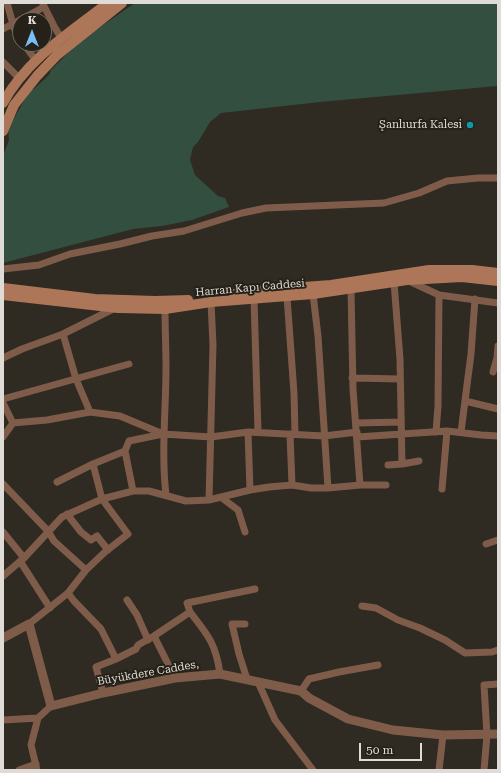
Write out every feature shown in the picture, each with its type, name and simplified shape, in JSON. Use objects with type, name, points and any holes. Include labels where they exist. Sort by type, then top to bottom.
[{"type":"main road","points":[[3,103],[19,78],[36,61],[108,3]]},
{"type":"main road","points":[[3,131],[14,105],[37,76],[57,55],[122,3]]},
{"type":"main road","name":"Harran Kapı Caddesi","points":[[3,288],[95,299],[115,304],[195,299],[332,284],[429,270],[472,270],[498,272]]},
{"type":"main road","name":"Harran Kapı Caddesi","points":[[3,295],[165,309],[211,302],[313,294],[407,280],[462,277],[498,281]]},
{"type":"street","points":[[7,3],[12,20]]},
{"type":"street","points":[[32,12],[43,5],[62,39]]},
{"type":"street","points":[[3,29],[12,24]]},
{"type":"street","points":[[30,52],[36,61]]},
{"type":"street","points":[[3,62],[19,78]]},
{"type":"street","points":[[3,269],[39,265],[70,254],[152,236],[184,231],[242,212],[266,208],[384,203],[419,193],[447,181],[498,178]]},
{"type":"street","points":[[407,280],[439,295],[498,303]]},
{"type":"street","points":[[394,282],[400,379],[402,464]]},
{"type":"street","points":[[351,289],[352,378],[360,485]]},
{"type":"street","points":[[313,294],[318,336],[328,488]]},
{"type":"street","points":[[436,432],[438,406],[439,295]]},
{"type":"street","points":[[287,297],[294,393],[292,485]]},
{"type":"street","points":[[254,299],[258,432]]},
{"type":"street","points":[[461,432],[471,354],[475,299]]},
{"type":"street","points":[[209,500],[213,345],[211,302]]},
{"type":"street","points":[[3,358],[22,349],[63,334],[115,304]]},
{"type":"street","points":[[165,309],[166,367],[163,473],[166,495]]},
{"type":"street","points":[[63,334],[76,379],[90,412]]},
{"type":"street","points":[[493,372],[497,358],[498,346]]},
{"type":"street","points":[[3,399],[130,364]]},
{"type":"street","points":[[352,378],[400,379]]},
{"type":"street","points":[[465,401],[498,409]]},
{"type":"street","points":[[3,403],[13,423]]},
{"type":"street","points":[[3,437],[13,423],[47,420],[90,412],[120,416],[163,434]]},
{"type":"street","points":[[356,423],[401,422]]},
{"type":"street","points":[[442,489],[447,431]]},
{"type":"street","points":[[133,491],[125,451],[129,441],[163,434],[211,437],[258,432],[324,436],[401,435],[447,431],[498,436]]},
{"type":"street","points":[[248,432],[250,490]]},
{"type":"street","points":[[58,482],[93,464],[125,451]]},
{"type":"street","points":[[388,465],[419,461]]},
{"type":"street","points":[[3,638],[29,624],[50,608],[68,593],[86,570],[128,534],[102,499],[93,464]]},
{"type":"street","points":[[3,484],[48,531],[60,547],[86,570]]},
{"type":"street","points":[[3,576],[22,560],[62,517],[102,499],[133,491],[149,491],[186,502],[222,498],[250,490],[292,485],[312,488],[328,488],[360,485],[386,485]]},
{"type":"street","points":[[222,498],[238,510],[245,532]]},
{"type":"street","points":[[67,514],[81,532],[91,540],[97,536],[108,550]]},
{"type":"street","points":[[3,532],[22,560],[50,608]]},
{"type":"street","points":[[486,544],[498,540]]},
{"type":"street","points":[[220,674],[218,657],[213,643],[190,612],[187,603],[255,589]]},
{"type":"street","points":[[68,593],[101,629],[116,659]]},
{"type":"street","points":[[127,600],[175,678]]},
{"type":"street","points":[[362,606],[376,608],[398,620],[420,628],[445,640],[465,653],[492,652],[498,650]]},
{"type":"street","points":[[103,693],[96,667],[136,649],[138,645],[190,612]]},
{"type":"street","points":[[19,770],[36,767],[31,745],[38,718],[51,706],[29,624]]},
{"type":"street","points":[[245,624],[232,624],[247,679]]},
{"type":"street","points":[[301,691],[309,679],[378,665]]},
{"type":"street","name":"Büyükdere Caddes,","points":[[51,706],[103,693],[175,678],[220,674],[301,691],[309,698],[348,719],[393,730],[443,735],[498,734]]},
{"type":"street","points":[[258,682],[275,720],[313,770]]},
{"type":"street","points":[[484,770],[487,735],[484,685],[498,684]]},
{"type":"street","points":[[3,720],[38,718]]},
{"type":"street","points":[[439,770],[443,735]]},
{"type":"green space","points":[[135,3],[498,3],[498,86],[320,102],[221,113],[210,122],[198,142],[193,147],[190,160],[195,175],[218,196],[225,198],[229,207],[192,220],[162,226],[133,229],[3,263],[3,156],[9,140],[8,129],[30,90],[34,89],[49,75],[51,70],[81,40]]},
{"type":"place","name":"Şanlıurfa Kalesi","points":[[470,125]]}]
